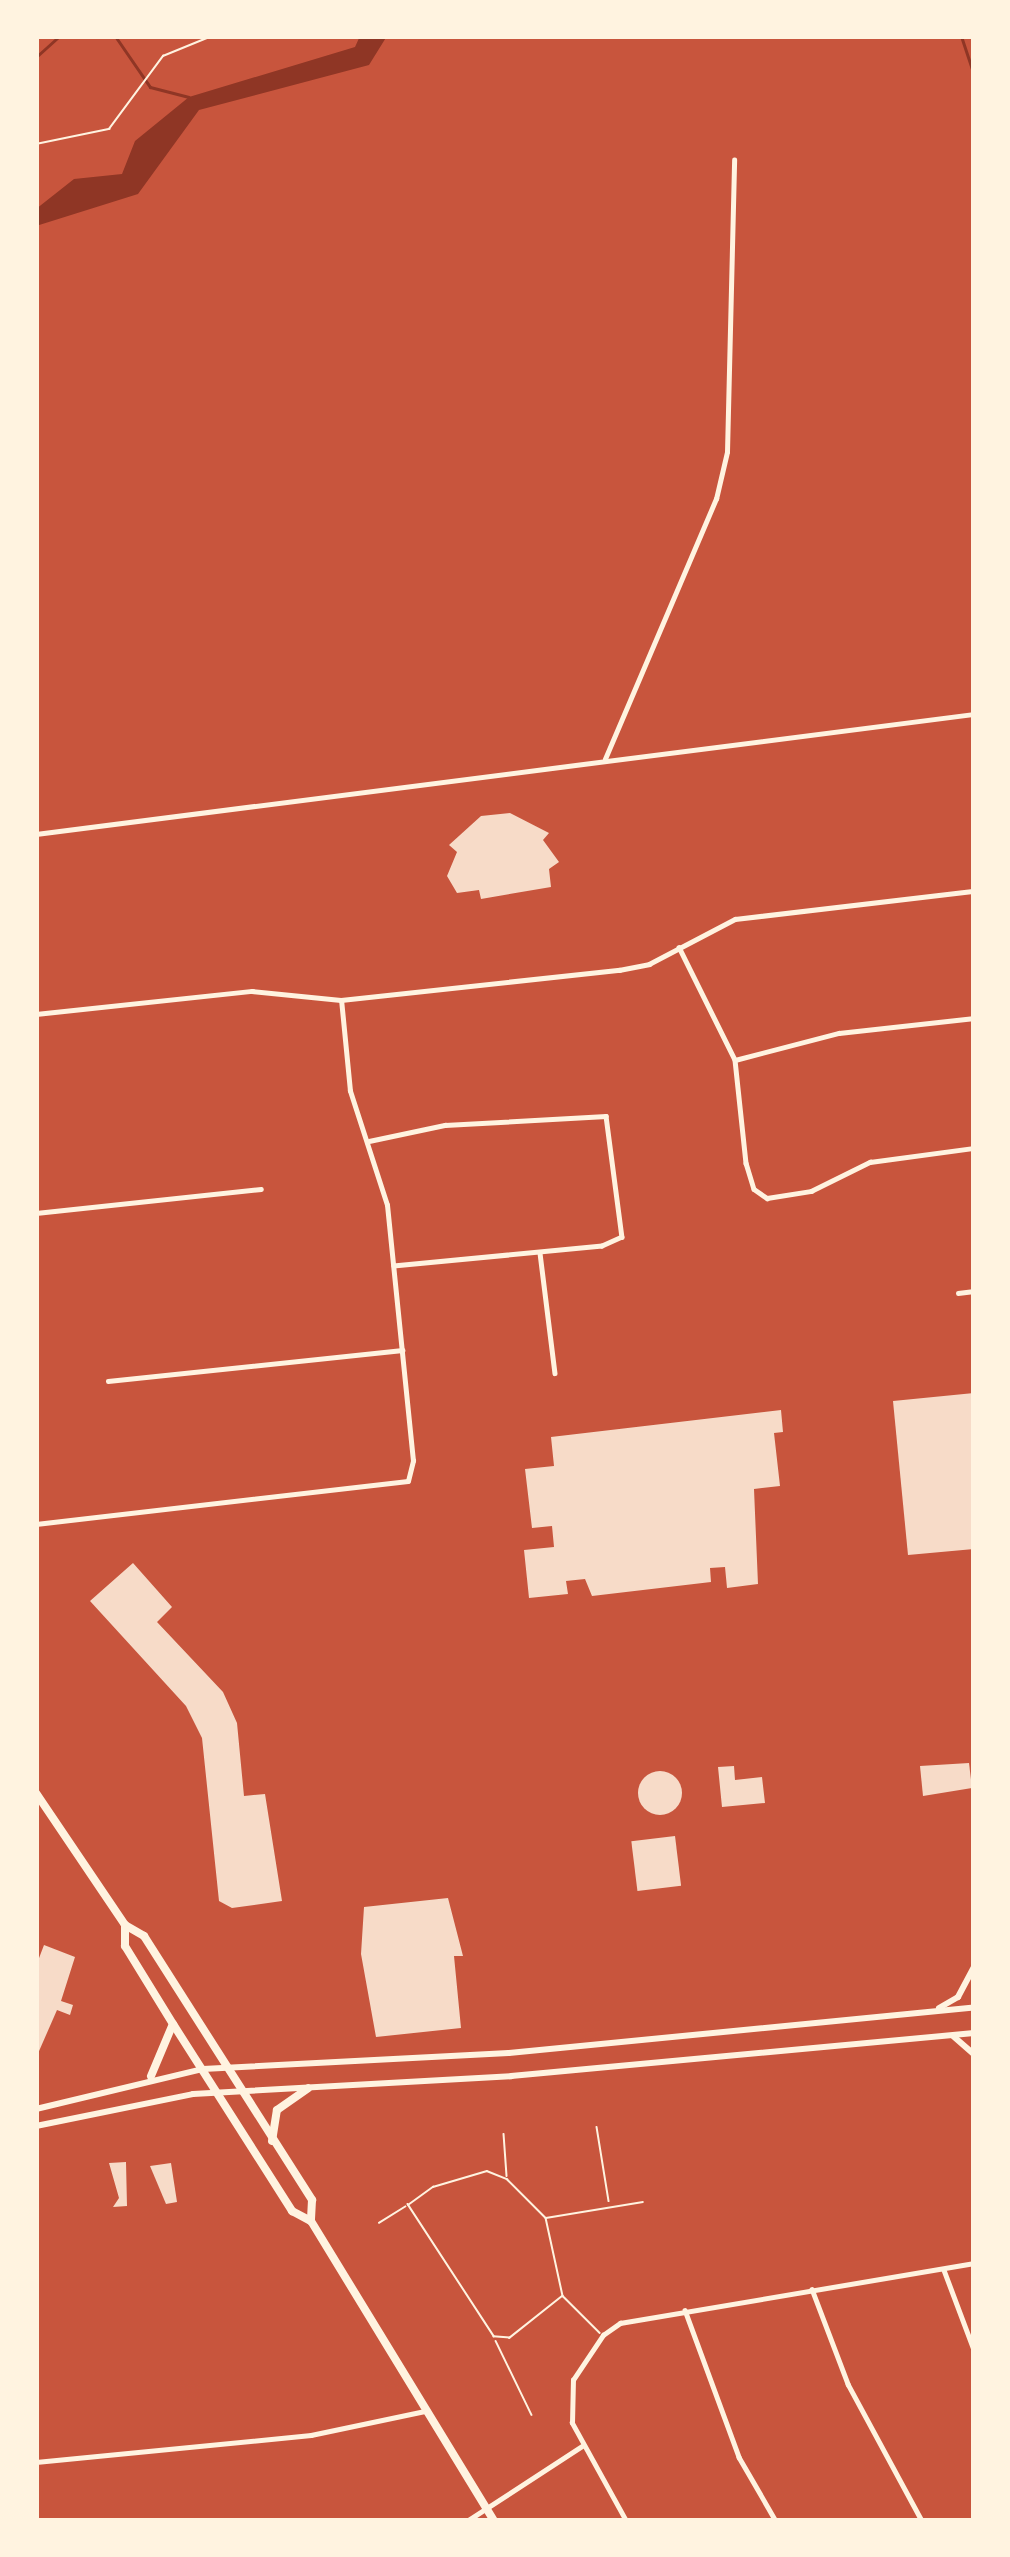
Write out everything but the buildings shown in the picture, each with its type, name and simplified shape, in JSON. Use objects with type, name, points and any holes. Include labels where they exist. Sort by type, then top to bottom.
[{"type":"main road","points":[[36,1793],[125,1925],[144,1936],[312,2200],[310,2221]]},
{"type":"main road","points":[[974,1887],[974,1934]]},
{"type":"main road","points":[[125,1925],[125,1946],[173,2024],[292,2211],[310,2221],[494,2521]]},
{"type":"main road","points":[[938,2009],[958,1996],[974,1967]]},
{"type":"main road","points":[[36,2109],[151,2076],[202,2069],[735,2034],[974,2007]]},
{"type":"main road","points":[[151,2076],[173,2024]]},
{"type":"main road","points":[[36,2126],[216,2091],[308,2088],[974,2033]]},
{"type":"main road","points":[[735,2034],[736,2055]]},
{"type":"main road","points":[[950,2035],[974,2054]]},
{"type":"main road","points":[[272,2143],[277,2110],[308,2088]]},
{"type":"street","points":[[605,759],[716,500],[727,452],[734,160]]},
{"type":"street","points":[[36,834],[974,714]]},
{"type":"street","points":[[36,1015],[252,991],[341,1000],[619,970],[735,920],[974,891]]},
{"type":"street","points":[[679,947],[736,1060],[746,1163],[754,1189],[767,1198],[812,1191],[870,1162],[974,1148]]},
{"type":"street","points":[[36,1524],[407,1481],[413,1461],[387,1205],[350,1091],[341,1000]]},
{"type":"street","points":[[736,1060],[839,1033],[974,1018]]},
{"type":"street","points":[[367,1142],[445,1125],[606,1116],[625,1234],[602,1246],[394,1266]]},
{"type":"street","points":[[36,1213],[261,1189]]},
{"type":"street","points":[[540,1253],[555,1373]]},
{"type":"street","points":[[958,1293],[974,1291]]},
{"type":"street","points":[[108,1381],[402,1350]]},
{"type":"street","points":[[626,2521],[572,2423],[572,2380],[603,2335],[620,2323],[685,2310],[974,2263]]},
{"type":"street","points":[[944,2270],[974,2350]]},
{"type":"street","points":[[812,2288],[848,2384],[922,2521]]},
{"type":"street","points":[[685,2310],[739,2457],[776,2521]]},
{"type":"street","points":[[36,2462],[311,2435],[425,2411]]},
{"type":"street","points":[[467,2521],[582,2446]]},
{"type":"lane","points":[[597,2127],[609,2205]]},
{"type":"lane","points":[[504,2134],[507,2180]]},
{"type":"lane","points":[[380,2223],[434,2187],[487,2171],[507,2180],[546,2218],[563,2296],[603,2335]]},
{"type":"lane","points":[[546,2218],[643,2202]]},
{"type":"lane","points":[[408,2205],[494,2338],[532,2415]]},
{"type":"lane","points":[[494,2338],[511,2338],[563,2296]]},
{"type":"path","points":[[36,144],[109,129],[163,56],[212,36]]},
{"type":"shaded area","points":[[360,36],[387,36],[369,65],[199,110],[138,194],[36,226],[36,209],[74,179],[122,174],[135,141],[189,97],[355,47]]},
{"type":"waterway","points":[[36,57],[59,36]]},
{"type":"waterway","points":[[115,36],[150,87],[189,97]]},
{"type":"waterway","points":[[961,36],[974,75]]}]
